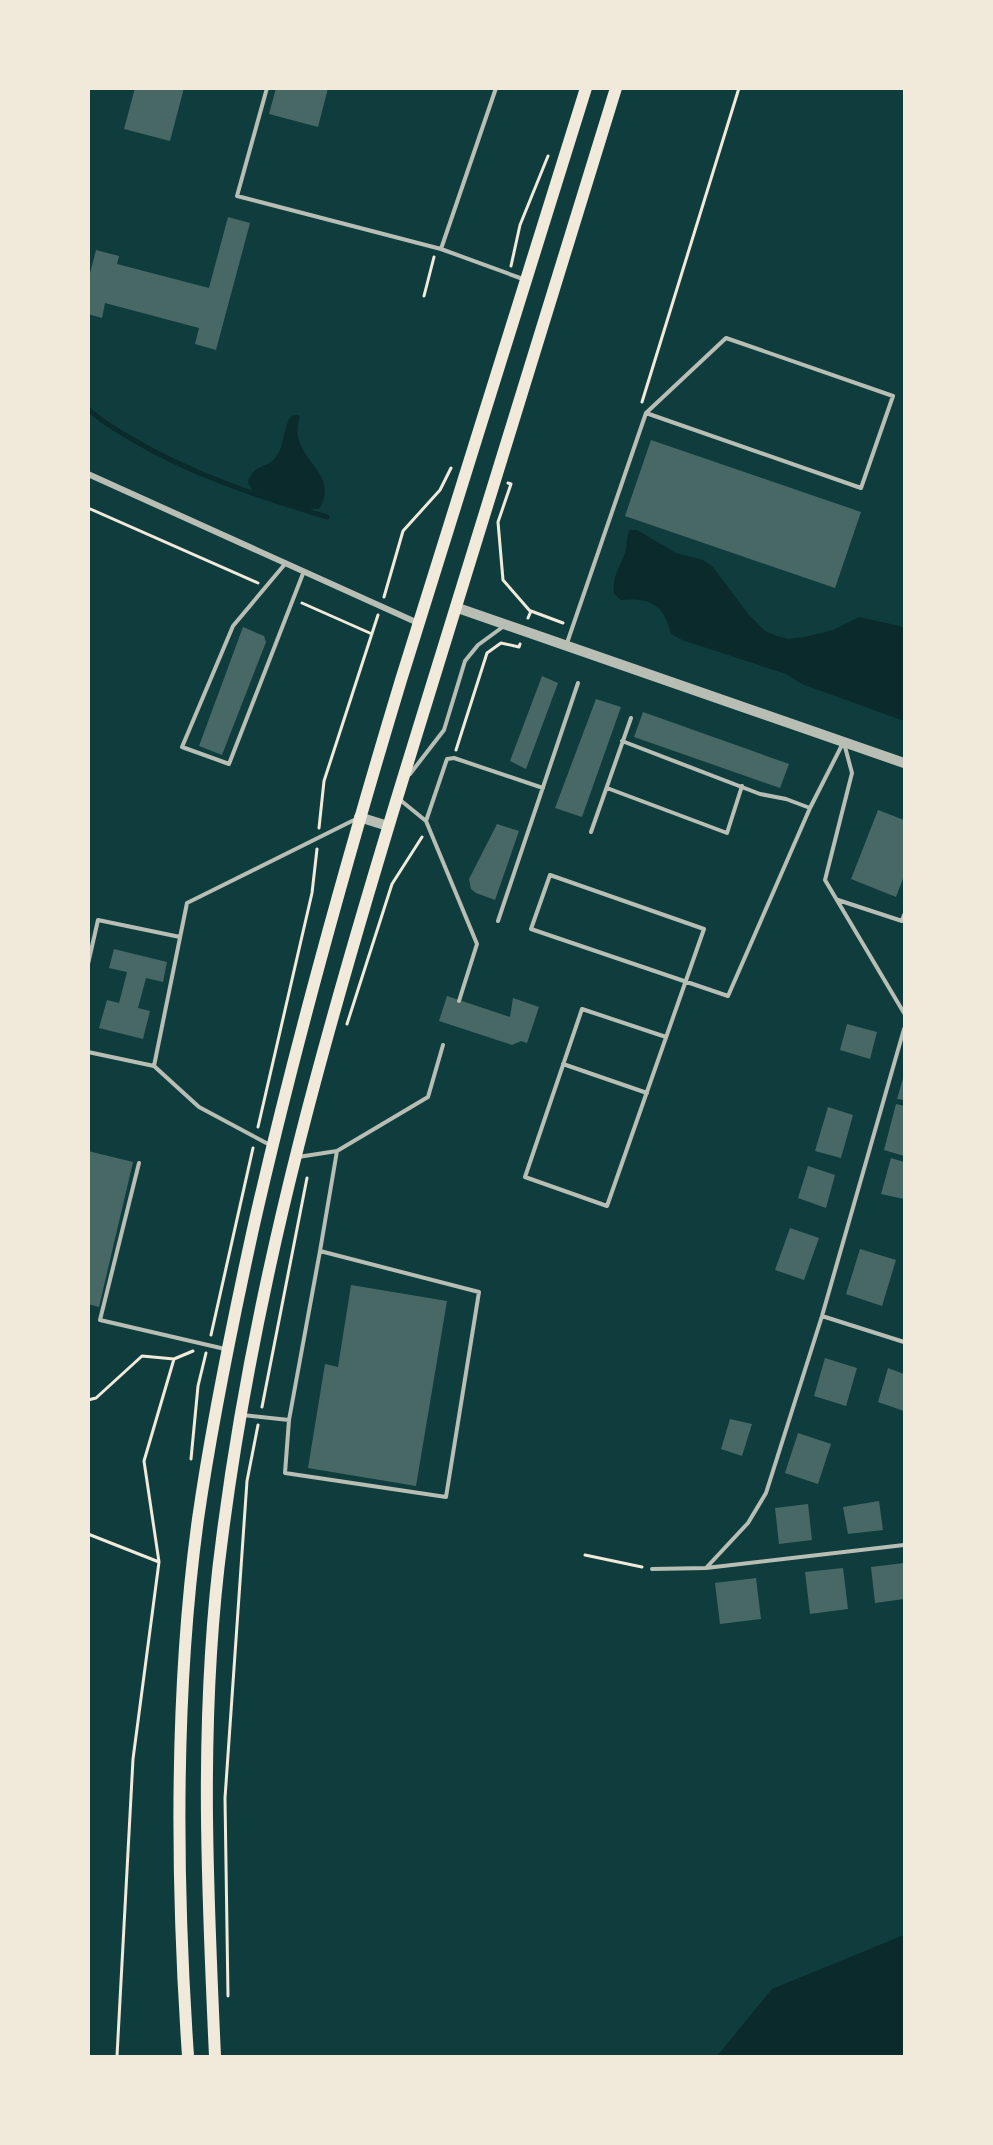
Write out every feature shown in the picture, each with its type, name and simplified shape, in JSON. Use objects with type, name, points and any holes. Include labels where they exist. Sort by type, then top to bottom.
[{"type":"main road","points":[[189,2056],[181,1856],[186,1654],[198,1522],[226,1350],[272,1146],[316,968],[359,817],[586,88]]},
{"type":"main road","points":[[214,2056],[206,1871],[208,1731],[215,1597],[240,1414],[295,1157],[342,974],[616,88]]},
{"type":"street","points":[[88,474],[419,623]]},
{"type":"street","points":[[454,607],[904,763]]},
{"type":"street","points":[[359,817],[388,826]]},
{"type":"lane","points":[[267,88],[237,196],[441,249],[526,280]]},
{"type":"lane","points":[[441,249],[496,88]]},
{"type":"lane","points":[[566,646],[646,413],[726,338],[893,396],[861,488],[646,413]]},
{"type":"lane","points":[[285,563],[233,626],[182,747],[229,764],[304,571]]},
{"type":"lane","points":[[459,1001],[477,944],[426,821],[399,792],[444,730],[465,661],[478,645],[505,625]]},
{"type":"lane","points":[[498,921],[578,683]]},
{"type":"lane","points":[[591,832],[631,718]]},
{"type":"lane","points":[[622,741],[742,786],[810,808]]},
{"type":"lane","points":[[666,1037],[582,1009],[525,1177],[607,1206],[647,1093],[666,1037],[686,981],[704,929],[550,875],[531,928],[686,981],[728,996],[810,808],[843,742]]},
{"type":"lane","points":[[843,742],[852,773],[825,880],[904,1013]]},
{"type":"lane","points":[[426,821],[447,759],[454,758],[543,788]]},
{"type":"lane","points":[[607,788],[727,832],[742,786]]},
{"type":"lane","points":[[154,1066],[187,903],[359,817]]},
{"type":"lane","points":[[837,900],[902,921],[904,915]]},
{"type":"lane","points":[[88,964],[98,920],[180,938]]},
{"type":"lane","points":[[706,1568],[748,1522],[766,1493],[822,1316],[904,1029]]},
{"type":"lane","points":[[295,1157],[337,1151],[428,1097],[443,1045]]},
{"type":"lane","points":[[88,1052],[154,1066],[199,1107],[272,1146]]},
{"type":"lane","points":[[563,1064],[647,1093]]},
{"type":"lane","points":[[320,1251],[479,1292],[446,1497],[285,1473],[290,1420],[337,1151]]},
{"type":"lane","points":[[139,1162],[100,1320],[226,1350]]},
{"type":"lane","points":[[822,1316],[904,1342]]},
{"type":"lane","points":[[240,1414],[290,1420]]},
{"type":"lane","points":[[652,1569],[706,1568],[904,1545]]},
{"type":"path","points":[[640,409],[739,88]]},
{"type":"path","points":[[511,484],[498,522],[503,580],[531,611],[563,623]]},
{"type":"path","points":[[88,508],[264,586]]},
{"type":"path","points":[[294,599],[372,634]]},
{"type":"path","points":[[454,758],[488,653],[501,643],[519,647],[531,611]]},
{"type":"path","points":[[345,1033],[392,884],[428,827]]},
{"type":"path","points":[[228,1998],[225,1798],[247,1481],[309,1155]]},
{"type":"path","points":[[88,1400],[96,1398],[142,1356],[174,1359],[208,1345]]},
{"type":"path","points":[[117,2056],[133,1759],[159,1562],[144,1461],[174,1359]]},
{"type":"path","points":[[88,1534],[159,1562]]},
{"type":"path","points":[[585,1555],[652,1569]]},
{"type":"water","points":[[291,416],[300,416],[297,431],[300,443],[324,484],[324,495],[319,509],[305,509],[252,490],[248,482],[254,471],[269,464],[276,457],[288,421]]},
{"type":"water","points":[[630,530],[637,530],[676,553],[703,560],[713,567],[749,615],[765,631],[777,636],[788,639],[805,637],[833,630],[859,617],[904,627],[904,721],[802,684],[786,674],[682,640],[671,634],[664,616],[655,605],[640,600],[621,600],[614,594],[614,582],[625,553]]},
{"type":"water","points":[[904,1935],[904,2056],[717,2056],[772,1989]]},
{"type":"building","points":[[135,88],[184,88],[170,141],[124,129]]},
{"type":"building","points":[[276,88],[328,88],[318,127],[269,114]]},
{"type":"building","points":[[228,217],[250,223],[216,350],[195,344],[199,328],[105,303],[102,318],[88,314],[88,281],[96,250],[119,256],[117,264],[209,288]]},
{"type":"building","points":[[651,440],[861,512],[835,588],[625,516]]},
{"type":"building","points":[[243,627],[264,636],[266,642],[222,755],[199,746]]},
{"type":"building","points":[[542,676],[558,683],[526,769],[510,761]]},
{"type":"building","points":[[596,699],[621,707],[582,817],[555,808]]},
{"type":"building","points":[[643,712],[789,764],[780,788],[634,737]]},
{"type":"building","points":[[878,810],[904,820],[904,876],[896,897],[851,879]]},
{"type":"building","points":[[497,824],[519,831],[495,900],[471,889],[469,879]]},
{"type":"building","points":[[114,949],[167,962],[163,982],[146,978],[138,1008],[150,1011],[143,1039],[99,1028],[107,1000],[119,1003],[127,972],[109,968]]},
{"type":"building","points":[[447,996],[510,1017],[513,998],[539,1007],[527,1043],[521,1041],[512,1045],[439,1021]]},
{"type":"building","points":[[847,1024],[877,1032],[870,1059],[840,1050]]},
{"type":"building","points":[[904,1075],[904,1100],[897,1099]]},
{"type":"building","points":[[896,1104],[904,1106],[904,1156],[884,1150]]},
{"type":"building","points":[[828,1107],[853,1115],[841,1158],[815,1151]]},
{"type":"building","points":[[88,1151],[133,1162],[99,1307],[88,1304]]},
{"type":"building","points":[[891,1158],[904,1162],[904,1199],[881,1194]]},
{"type":"building","points":[[808,1166],[835,1175],[826,1208],[798,1198]]},
{"type":"building","points":[[790,1228],[819,1238],[804,1280],[775,1270]]},
{"type":"building","points":[[860,1249],[896,1260],[882,1306],[846,1294]]},
{"type":"building","points":[[351,1285],[447,1301],[416,1486],[308,1468],[325,1364],[338,1367]]},
{"type":"building","points":[[825,1358],[857,1368],[846,1406],[814,1396]]},
{"type":"building","points":[[888,1368],[904,1374],[904,1411],[878,1402]]},
{"type":"building","points":[[730,1419],[752,1424],[742,1456],[721,1449]]},
{"type":"building","points":[[798,1433],[831,1444],[818,1484],[785,1473]]},
{"type":"building","points":[[879,1501],[883,1530],[848,1534],[843,1507]]},
{"type":"building","points":[[808,1504],[812,1540],[779,1544],[775,1508]]},
{"type":"building","points":[[904,1563],[904,1599],[875,1603],[871,1567]]},
{"type":"building","points":[[843,1568],[848,1609],[810,1614],[805,1572]]},
{"type":"building","points":[[756,1578],[761,1619],[720,1624],[715,1583]]},
{"type":"waterway","points":[[88,409],[103,421],[153,451],[201,474],[251,493],[327,517]]}]
